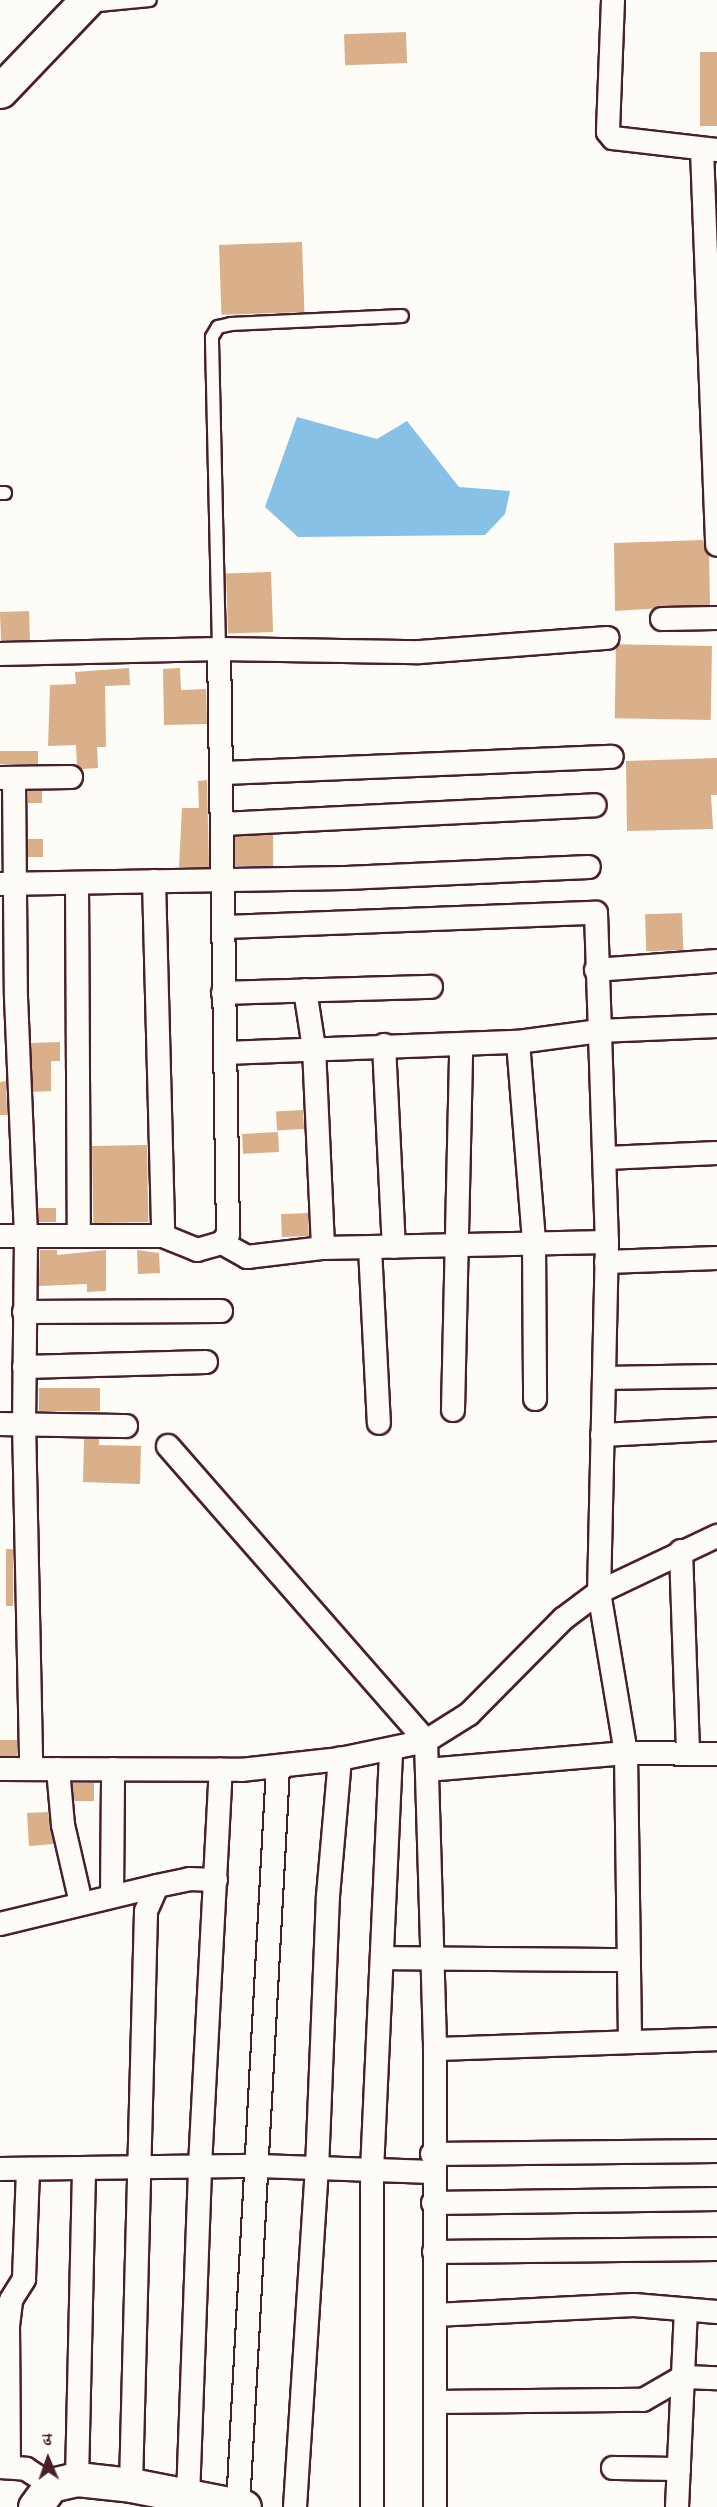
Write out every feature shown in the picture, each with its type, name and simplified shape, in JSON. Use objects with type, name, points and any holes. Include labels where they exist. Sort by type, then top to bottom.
[{"type":"street","points":[[613,0],[608,132],[613,138],[710,150],[717,545]]},
{"type":"street","points":[[0,91],[84,3]]},
{"type":"street","points":[[662,619],[717,618]]},
{"type":"street","points":[[0,654],[219,649],[420,652],[607,638]]},
{"type":"street","points":[[219,649],[224,773],[223,993],[230,1224],[222,1243]]},
{"type":"street","points":[[224,773],[612,757]]},
{"type":"street","points":[[32,1769],[24,1422],[26,1238],[10,1118],[7,778],[71,777]]},
{"type":"street","points":[[224,824],[595,806]]},
{"type":"street","points":[[7,884],[589,867]]},
{"type":"street","points":[[154,881],[163,1236]]},
{"type":"street","points":[[77,883],[79,1236]]},
{"type":"street","points":[[224,927],[597,913],[596,970],[606,1158],[603,1435],[598,1592],[626,1754],[630,2042]]},
{"type":"street","points":[[596,970],[717,961]]},
{"type":"street","points":[[223,993],[431,987]]},
{"type":"street","points":[[305,990],[314,1048],[323,1248]]},
{"type":"street","points":[[225,1053],[384,1045],[518,1042],[599,1031],[717,1026]]},
{"type":"street","points":[[518,1042],[534,1243],[535,1399]]},
{"type":"street","points":[[453,1410],[461,1044]]},
{"type":"street","points":[[384,1045],[394,1247]]},
{"type":"street","points":[[606,1158],[717,1153]]},
{"type":"street","points":[[0,1236],[26,1238],[163,1236],[197,1250],[222,1243],[247,1257],[323,1248],[534,1243],[606,1252],[717,1258]]},
{"type":"street","points":[[370,1248],[379,1423]]},
{"type":"street","points":[[24,1312],[221,1311]]},
{"type":"street","points":[[24,1367],[206,1362]]},
{"type":"street","points":[[604,1378],[717,1376]]},
{"type":"street","points":[[0,1424],[24,1422],[126,1426]]},
{"type":"street","points":[[603,1435],[717,1429]]},
{"type":"street","points":[[168,1446],[426,1741],[435,2049],[433,2163],[435,2507]]},
{"type":"street","points":[[0,1769],[221,1770],[278,1767],[340,1759],[426,1741],[469,1714],[563,1619],[598,1592],[717,1536]]},
{"type":"street","points":[[681,1551],[688,1754]]},
{"type":"street","points":[[372,2507],[372,2171],[391,1750]]},
{"type":"street","points":[[427,1770],[626,1754],[717,1754]]},
{"type":"street","points":[[295,2507],[317,2169],[328,1896],[340,1759]]},
{"type":"street","points":[[54,2490],[131,2485],[241,2506],[278,1767]]},
{"type":"street","points":[[58,1769],[63,1825],[81,1903]]},
{"type":"street","points":[[112,1896],[113,1769]]},
{"type":"street","points":[[188,2497],[200,2166],[221,1770]]},
{"type":"street","points":[[0,1924],[189,1879],[216,1880]]},
{"type":"street","points":[[131,2485],[146,1911],[157,1886]]},
{"type":"street","points":[[382,1958],[629,1960]]},
{"type":"street","points":[[435,2049],[717,2039]]},
{"type":"street","points":[[0,2169],[258,2166],[372,2171],[433,2163],[717,2151]]},
{"type":"street","points":[[54,2490],[84,2169]]},
{"type":"street","points":[[28,2170],[24,2279],[11,2300],[8,2326],[5,2467],[39,2474],[54,2490]]},
{"type":"street","points":[[433,2203],[717,2199]]},
{"type":"street","points":[[434,2252],[717,2249]]},
{"type":"street","points":[[435,2315],[634,2305],[717,2312]]},
{"type":"street","points":[[677,2507],[686,2311]]},
{"type":"street","points":[[436,2403],[643,2400],[682,2377],[717,2378]]},
{"type":"street","points":[[613,2468],[679,2469]]},
{"type":"lane","points":[[84,3],[150,0]]},
{"type":"lane","points":[[219,649],[212,337],[218,327],[231,324],[402,316]]},
{"type":"water","points":[[297,417],[377,439],[407,421],[459,487],[510,491],[505,514],[485,535],[298,537],[265,507]]},
{"type":"building","points":[[406,32],[407,63],[345,65],[344,34]]},
{"type":"building","points":[[700,52],[717,52],[717,126],[700,126]]},
{"type":"building","points":[[302,242],[304,312],[221,315],[219,245]]},
{"type":"building","points":[[703,540],[709,555],[710,605],[615,611],[614,543]]},
{"type":"building","points":[[271,572],[273,632],[228,634],[226,574]]},
{"type":"building","points":[[29,611],[30,640],[1,641],[0,612]]},
{"type":"building","points":[[616,644],[712,646],[711,720],[615,718]]},
{"type":"building","points":[[129,668],[130,685],[105,686],[106,747],[97,747],[98,768],[82,769],[77,765],[76,745],[48,746],[50,685],[76,684],[75,672]]},
{"type":"building","points":[[180,668],[181,690],[206,689],[207,724],[164,725],[163,669]]},
{"type":"building","points":[[0,751],[38,751],[38,764],[0,764]]},
{"type":"building","points":[[717,758],[717,795],[711,795],[713,829],[627,831],[626,761]]},
{"type":"building","points":[[207,780],[209,867],[179,867],[182,808],[199,808],[198,781]]},
{"type":"building","points":[[28,791],[42,791],[42,803],[28,803]]},
{"type":"building","points":[[235,835],[273,835],[273,866],[235,866]]},
{"type":"building","points":[[28,839],[43,839],[43,857],[28,857]]},
{"type":"building","points":[[682,913],[683,950],[646,951],[645,914]]},
{"type":"building","points":[[60,1042],[60,1061],[51,1061],[51,1091],[33,1092],[31,1043]]},
{"type":"building","points":[[6,1081],[7,1115],[0,1115],[0,1082]]},
{"type":"building","points":[[303,1110],[304,1129],[277,1130],[276,1111]]},
{"type":"building","points":[[278,1132],[279,1152],[243,1154],[242,1134]]},
{"type":"building","points":[[147,1145],[148,1222],[93,1223],[92,1146]]},
{"type":"building","points":[[38,1208],[56,1208],[56,1222],[38,1222]]},
{"type":"building","points":[[308,1213],[309,1236],[282,1237],[281,1214]]},
{"type":"building","points":[[40,1250],[57,1250],[57,1255],[106,1250],[106,1291],[87,1292],[87,1284],[39,1286]]},
{"type":"building","points":[[137,1250],[159,1253],[160,1273],[138,1274]]},
{"type":"building","points":[[39,1388],[100,1388],[100,1411],[39,1411]]},
{"type":"building","points":[[84,1439],[99,1439],[99,1445],[141,1446],[140,1484],[83,1482]]},
{"type":"building","points":[[6,1549],[13,1549],[13,1606],[6,1606]]},
{"type":"building","points":[[0,1740],[17,1740],[17,1756],[0,1756]]},
{"type":"building","points":[[73,1783],[94,1783],[94,1801],[73,1801]]},
{"type":"building","points":[[48,1812],[54,1844],[29,1846],[27,1813]]}]
